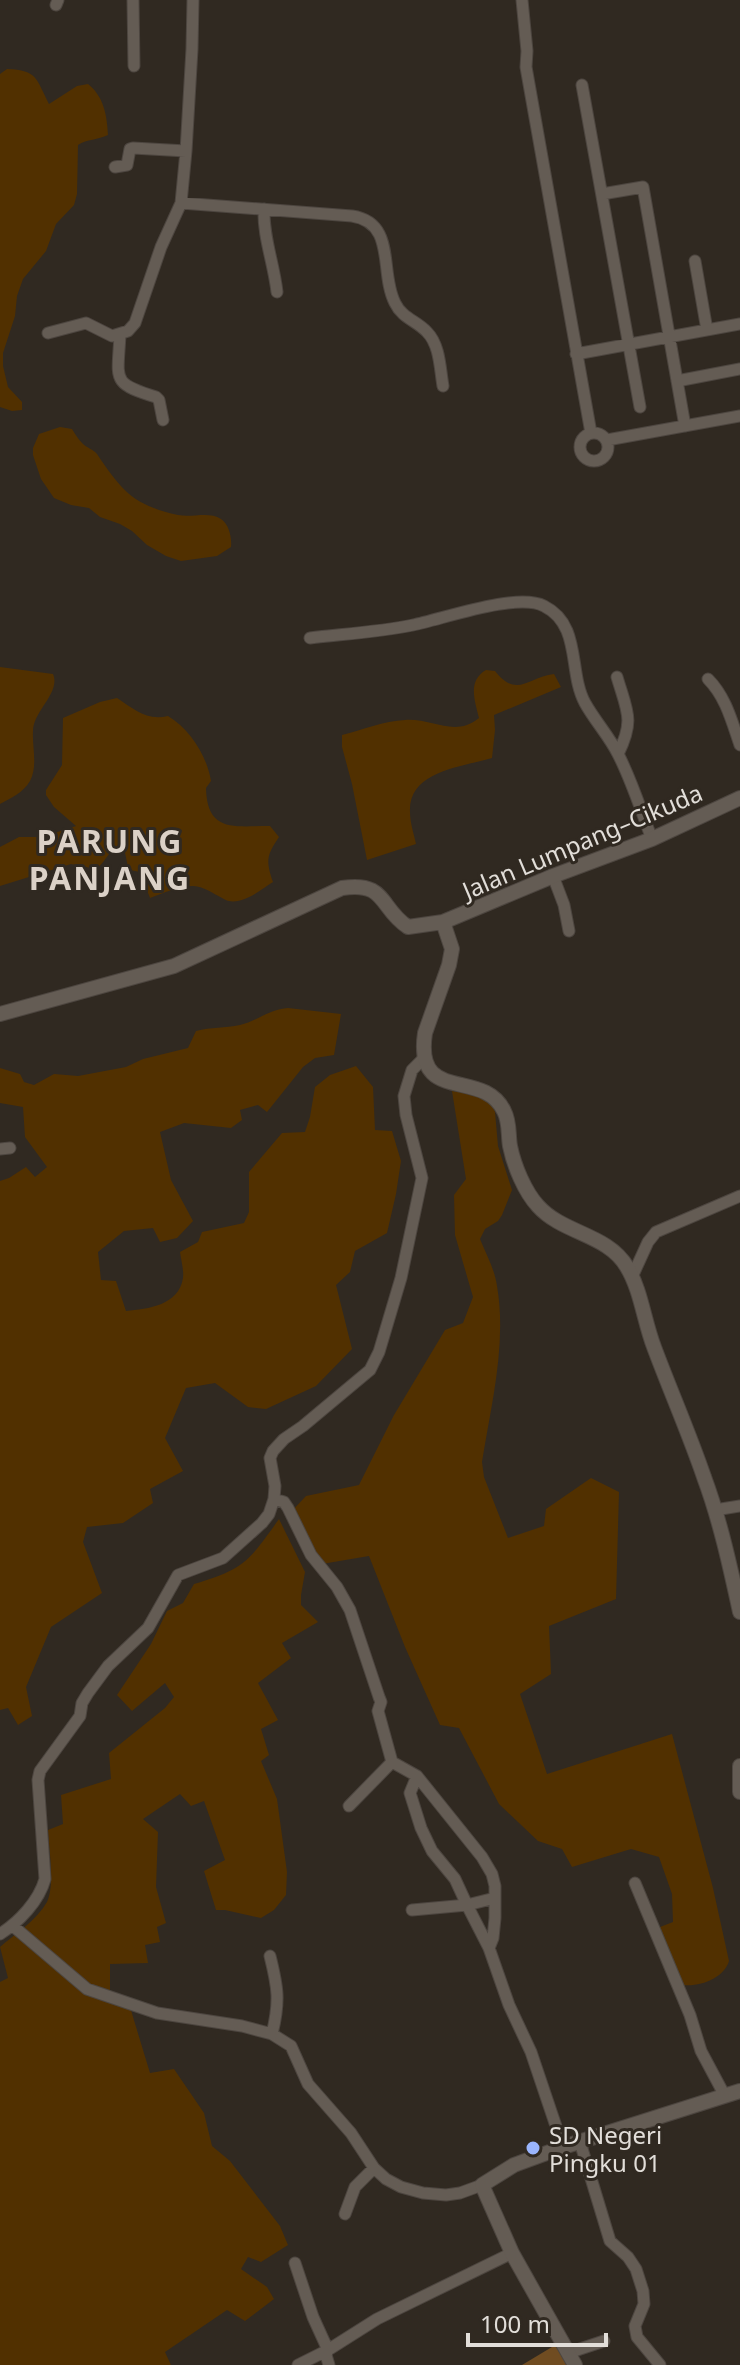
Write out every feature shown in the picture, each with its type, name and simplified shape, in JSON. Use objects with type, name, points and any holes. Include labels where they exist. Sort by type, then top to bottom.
[{"type":"street","points":[[133,0],[134,66]]},
{"type":"street","points":[[48,333],[86,323],[112,336],[128,331],[135,323],[161,247],[181,203],[193,0]]},
{"type":"street","points":[[522,0],[526,67],[591,433]]},
{"type":"street","points":[[582,85],[640,407]]},
{"type":"street","points":[[115,167],[127,165],[130,149],[133,148],[186,151]]},
{"type":"street","points":[[602,194],[643,187],[685,426]]},
{"type":"street","points":[[181,203],[352,216],[373,222],[383,243],[392,298],[403,314],[431,337],[443,386]]},
{"type":"street","points":[[264,209],[263,221],[277,292]]},
{"type":"street","points":[[695,261],[707,330]]},
{"type":"street","points":[[576,354],[740,324]]},
{"type":"street","points":[[120,334],[121,382],[128,389],[156,397],[163,420]]},
{"type":"street","points":[[677,381],[740,369]]},
{"type":"street","points":[[607,440],[740,416]]},
{"type":"street","points":[[591,433],[600,434],[607,440],[609,450],[600,461],[590,461],[582,456],[580,447],[583,438],[591,433]]},
{"type":"street","points":[[310,638],[411,626],[516,602],[544,606],[564,624],[584,701],[618,754],[652,839]]},
{"type":"street","points":[[617,677],[629,727],[618,754]]},
{"type":"street","points":[[708,679],[724,701],[740,745]]},
{"type":"street","name":"Jalan Lumpang–Cikuda","points":[[425,1057],[425,1033],[452,949],[443,922],[652,839],[740,798]]},
{"type":"street","points":[[553,876],[564,905],[569,931]]},
{"type":"street","points":[[0,1014],[174,966],[342,888],[355,886],[372,889],[408,927],[443,922]]},
{"type":"street","points":[[0,1934],[13,1926],[38,1895],[45,1879],[38,1780],[43,1764],[80,1716],[88,1693],[108,1666],[148,1628],[178,1575],[223,1558],[262,1523],[274,1499],[270,1458],[273,1451],[370,1370],[379,1352],[401,1278],[422,1178],[404,1096],[412,1070],[425,1057],[435,1077],[492,1094],[504,1110],[510,1147],[526,1189],[537,1205],[566,1227],[612,1248],[626,1264],[652,1343],[705,1478],[736,1572],[740,1612]]},
{"type":"street","points":[[632,1277],[656,1232],[740,1196]]},
{"type":"street","points":[[274,1499],[284,1502],[311,1555],[337,1587],[350,1610],[381,1702],[378,1711],[392,1762],[417,1776],[492,1874],[495,1898],[493,1938],[489,1948]]},
{"type":"street","points":[[715,1510],[740,1506]]},
{"type":"street","points":[[349,1806],[392,1762]]},
{"type":"street","points":[[740,1766],[740,1792]]},
{"type":"street","points":[[417,1776],[410,1793],[421,1828],[432,1851],[455,1879],[489,1948],[509,2005],[531,2052],[563,2147]]},
{"type":"street","points":[[635,1883],[690,2015],[701,2051],[725,2096]]},
{"type":"street","points":[[412,1910],[467,1905],[495,1898]]},
{"type":"street","points":[[13,1926],[87,1989],[157,2013],[242,2026],[272,2034],[291,2046],[308,2084],[351,2133],[374,2168],[401,2187],[423,2193],[460,2193],[482,2185],[514,2165],[563,2147],[740,2091]]},
{"type":"street","points":[[270,1956],[278,2009],[272,2034]]},
{"type":"street","points":[[580,2142],[610,2241],[636,2269],[643,2291],[644,2304],[635,2326],[637,2337],[660,2365]]},
{"type":"street","points":[[345,2214],[355,2187],[374,2168]]},
{"type":"street","points":[[482,2185],[512,2253],[572,2359],[604,2341]]},
{"type":"street","points":[[298,2365],[377,2319],[512,2253]]},
{"type":"street","points":[[295,2263],[328,2350],[329,2365]]},
{"type":"shaded area","points":[[7,69],[25,71],[35,78],[49,104],[77,86],[88,84],[104,107],[108,135],[78,145],[74,205],[56,224],[46,251],[23,279],[17,296],[15,316],[3,353],[8,387],[22,402],[22,410],[12,411],[0,407],[0,74]]},
{"type":"shaded area","points":[[60,427],[72,429],[83,444],[97,454],[122,487],[139,501],[178,515],[211,515],[221,519],[229,532],[231,547],[217,556],[181,561],[166,556],[132,531],[100,517],[89,508],[54,498],[41,479],[33,448],[39,434]]},
{"type":"shaded area","points":[[0,667],[53,674],[54,681],[34,724],[34,763],[30,781],[20,792],[0,804]]},
{"type":"shaded area","points":[[486,670],[495,671],[510,684],[516,685],[554,674],[561,687],[494,715],[492,758],[452,768],[427,779],[412,798],[410,816],[416,844],[367,860],[342,735],[405,720],[452,727],[470,724],[479,718],[474,686]]},
{"type":"shaded area","points":[[117,698],[147,715],[168,716],[190,736],[209,772],[211,781],[206,788],[208,803],[217,820],[234,826],[270,826],[279,837],[268,859],[273,882],[248,898],[235,901],[193,886],[176,888],[150,898],[140,872],[128,867],[123,843],[96,869],[71,864],[0,886],[0,847],[19,837],[42,837],[76,826],[54,807],[46,795],[62,765],[63,718]]},
{"type":"shaded area","points":[[288,1008],[341,1014],[334,1055],[315,1058],[303,1067],[267,1112],[258,1105],[240,1110],[242,1120],[231,1128],[184,1123],[160,1132],[171,1180],[193,1221],[177,1238],[160,1242],[153,1228],[124,1231],[98,1252],[101,1280],[116,1281],[126,1311],[153,1307],[169,1300],[176,1294],[183,1278],[180,1252],[198,1242],[202,1232],[244,1223],[249,1212],[249,1172],[282,1133],[305,1132],[315,1087],[330,1075],[356,1066],[373,1087],[375,1130],[392,1131],[401,1161],[387,1233],[355,1251],[350,1272],[336,1285],[352,1349],[316,1386],[266,1409],[248,1407],[215,1383],[186,1388],[165,1438],[183,1471],[150,1489],[153,1503],[123,1523],[87,1527],[83,1542],[102,1593],[51,1627],[26,1687],[32,1716],[18,1725],[8,1708],[0,1710],[0,1181],[26,1167],[35,1177],[47,1167],[25,1137],[23,1107],[0,1103],[0,1068],[20,1074],[24,1082],[34,1085],[54,1074],[78,1076],[126,1067],[143,1059],[188,1048],[196,1031],[240,1025]]},
{"type":"shaded area","points":[[452,1091],[480,1095],[490,1101],[495,1112],[498,1146],[512,1190],[502,1215],[485,1229],[480,1239],[496,1280],[500,1308],[497,1374],[482,1462],[484,1477],[508,1538],[544,1526],[546,1509],[591,1478],[619,1492],[616,1599],[549,1626],[551,1674],[520,1694],[547,1774],[672,1734],[729,1961],[715,1978],[701,1984],[678,1984],[666,1953],[660,1927],[673,1922],[672,1894],[659,1857],[631,1849],[572,1867],[562,1849],[538,1841],[499,1804],[459,1728],[440,1725],[369,1556],[316,1565],[290,1513],[306,1496],[359,1485],[394,1415],[445,1330],[463,1323],[473,1297],[455,1235],[454,1195],[466,1179]]},
{"type":"shaded area","points":[[279,1519],[305,1572],[301,1605],[318,1622],[282,1643],[291,1658],[258,1683],[278,1720],[261,1729],[269,1755],[261,1761],[277,1799],[287,1872],[286,1895],[274,1910],[261,1918],[216,1910],[204,1871],[225,1860],[204,1801],[191,1806],[180,1794],[143,1819],[158,1832],[156,1887],[166,1923],[157,1927],[160,1942],[145,1945],[148,1963],[110,1964],[110,1998],[130,2007],[150,2073],[174,2069],[204,2113],[212,2146],[230,2161],[280,2226],[288,2245],[261,2262],[248,2257],[241,2269],[267,2287],[274,2299],[245,2321],[227,2310],[165,2352],[171,2365],[0,2365],[0,1982],[8,1978],[0,1947],[32,1921],[47,1902],[51,1877],[48,1830],[63,1824],[61,1795],[111,1779],[109,1753],[165,1708],[174,1697],[165,1683],[132,1711],[117,1695],[151,1644],[167,1611],[183,1603],[194,1584],[225,1573],[244,1562]]},
{"type":"shaded area","points":[[557,2344],[569,2365],[522,2365]]},
{"type":"place","name":"SD Negeri Pingku 01","points":[[533,2148]]},
{"type":"district","name":"PARUNG PANJANG","points":[[110,858]]}]
